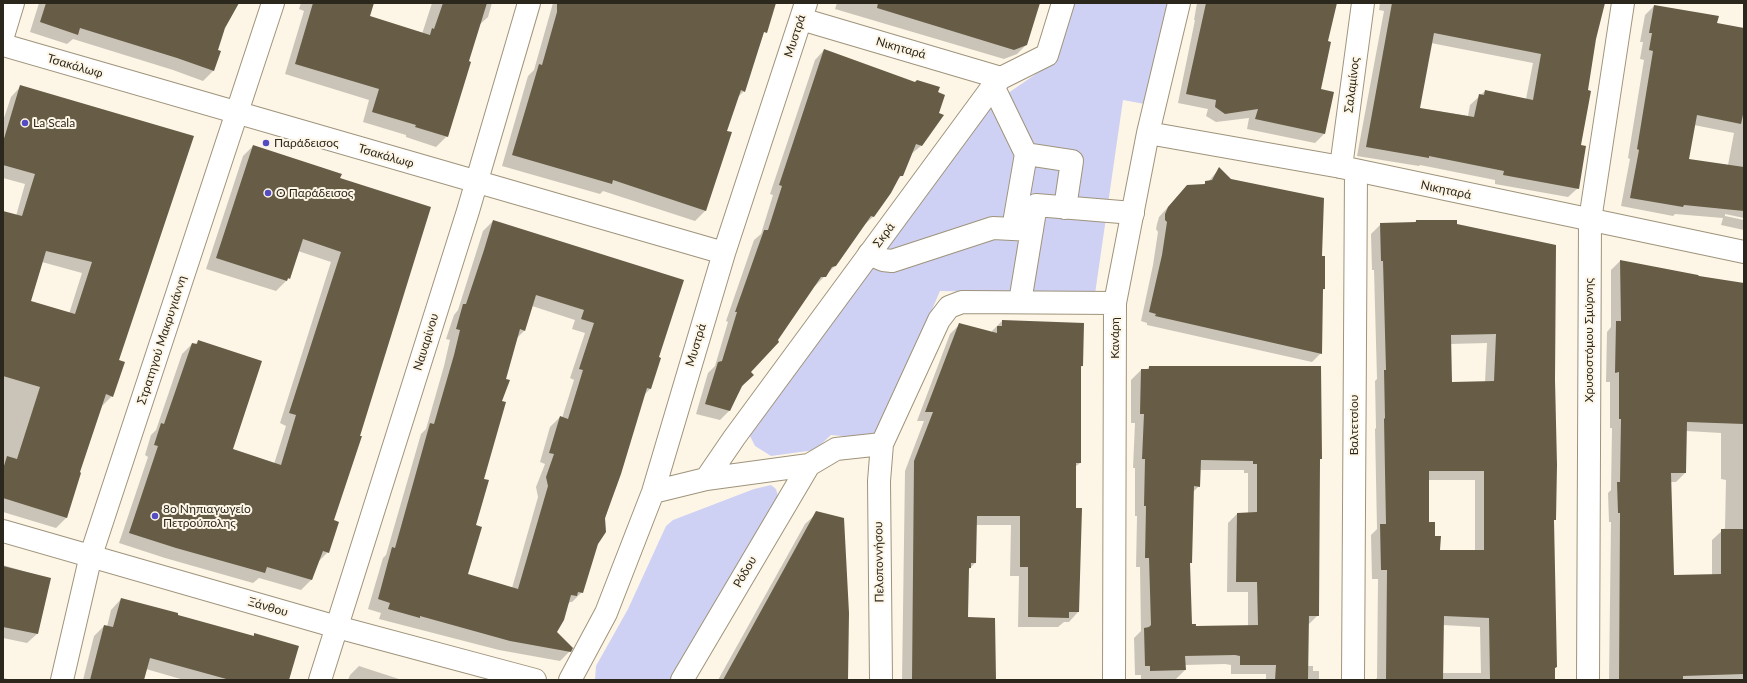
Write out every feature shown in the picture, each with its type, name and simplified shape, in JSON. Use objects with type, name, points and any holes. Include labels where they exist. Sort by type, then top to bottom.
[{"type":"street","points":[[3,36],[13,3]]},
{"type":"street","name":"Στρατηγού Μακρυγιάννη","points":[[62,680],[91,555],[273,3]]},
{"type":"street","name":"Ναυαρίνου","points":[[320,680],[468,211],[475,182],[529,3]]},
{"type":"street","name":"Σκρά","points":[[706,479],[869,254],[997,82],[1047,55],[1063,3]]},
{"type":"street","name":"Κανάρη","points":[[1114,680],[1115,302],[1148,133],[1178,3]]},
{"type":"street","name":"Σαλαμίνος","points":[[1349,169],[1363,3]]},
{"type":"street","name":"Χρυσοστόμου Σμύρνης","points":[[1588,680],[1590,220],[1623,3]]},
{"type":"street","name":"Νικηταρά","points":[[804,11],[997,82]]},
{"type":"street","name":"Μυστρά","points":[[570,680],[606,613],[653,492],[724,253],[804,11]]},
{"type":"street","name":"Τσακάλωφ","points":[[3,45],[724,253]]},
{"type":"street","points":[[997,82],[1026,154],[1020,302]]},
{"type":"street","name":"Νικηταρά","points":[[1148,133],[1349,169],[1744,252]]},
{"type":"street","points":[[1026,154],[1072,161],[1065,208]]},
{"type":"street","name":"Βαλτετσίου","points":[[1349,169],[1353,680]]},
{"type":"street","points":[[1022,229],[1036,205],[1133,213]]},
{"type":"street","points":[[869,254],[883,260],[892,261],[993,228],[1022,229]]},
{"type":"street","points":[[653,492],[706,479],[809,465],[836,449],[882,444],[939,320],[949,307],[962,302],[1115,302]]},
{"type":"street","name":"Πελοποννήσου","points":[[880,680],[879,481],[882,444]]},
{"type":"street","name":"Ρόδου","points":[[682,680],[809,465]]},
{"type":"street","name":"Ξάνθου","points":[[3,530],[337,627],[535,680]]},
{"type":"shaded area","points":[[1073,3],[1171,3],[1150,105],[1123,100],[1095,294],[940,291],[907,368],[874,439],[831,435],[815,450],[771,456],[755,446],[750,436],[992,104],[1055,61]]},
{"type":"shaded area","points":[[771,485],[776,489],[778,496],[673,680],[595,680],[596,666],[628,609],[666,526],[673,520],[754,489]]},
{"type":"building","points":[[46,3],[239,3],[225,28],[218,50],[221,51],[214,71],[80,28],[78,35],[40,22]]},
{"type":"building","points":[[313,3],[374,3],[370,16],[430,35],[432,28],[434,29],[443,3],[487,3],[448,137],[415,127],[416,125],[372,112],[379,89],[295,64]]},
{"type":"building","points":[[557,3],[776,3],[767,33],[764,32],[745,92],[741,90],[727,131],[732,132],[706,211],[613,180],[612,184],[512,155],[539,64],[542,65],[557,12]]},
{"type":"building","points":[[878,3],[1040,3],[1027,45],[1014,50],[877,8]]},
{"type":"building","points":[[1206,3],[1337,3],[1328,41],[1331,42],[1321,89],[1334,92],[1325,134],[1255,119],[1258,109],[1225,114],[1215,107],[1216,100],[1186,94]]},
{"type":"building","points":[[1392,3],[1605,3],[1596,39],[1588,90],[1591,91],[1581,145],[1586,146],[1579,189],[1503,175],[1504,171],[1429,156],[1429,158],[1366,147]],"holes":[[[1434,33],[1541,54],[1533,100],[1485,90],[1484,95],[1479,94],[1474,117],[1420,108]]]},
{"type":"building","points":[[1654,5],[1719,16],[1717,23],[1744,28],[1744,110],[1741,124],[1697,115],[1689,159],[1744,167],[1744,211],[1684,205],[1683,207],[1630,198],[1639,150],[1637,149],[1653,51],[1649,50],[1652,33],[1649,33]]},
{"type":"building","points":[[824,49],[915,82],[917,80],[940,87],[938,92],[945,95],[939,113],[944,115],[922,146],[916,144],[903,176],[900,176],[891,193],[874,217],[871,216],[836,266],[832,267],[826,277],[821,277],[778,340],[779,342],[751,372],[754,375],[742,386],[730,411],[705,404],[718,362],[722,361],[737,312],[735,312],[764,230],[768,230],[782,186],[779,185]]},
{"type":"building","points":[[20,85],[194,136],[119,360],[125,362],[113,397],[106,394],[80,472],[81,473],[67,518],[3,498],[3,469],[7,456],[17,459],[40,387],[3,376],[3,211],[22,216],[35,174],[3,165],[3,142]],"holes":[[[46,251],[92,262],[75,314],[31,301]]]},
{"type":"building","points":[[253,145],[342,174],[340,178],[431,207],[360,436],[362,436],[334,520],[339,522],[329,553],[323,551],[312,580],[267,567],[265,573],[129,533],[158,446],[154,445],[161,423],[164,424],[192,343],[197,344],[198,340],[262,361],[233,449],[281,465],[296,415],[289,413],[341,252],[303,239],[290,279],[288,278],[287,281],[216,258]]},
{"type":"building","points":[[1219,167],[1231,179],[1324,198],[1322,256],[1325,256],[1325,289],[1323,289],[1322,354],[1155,316],[1156,314],[1149,312],[1162,255],[1167,222],[1165,220],[1165,214],[1168,207],[1187,185],[1205,184],[1205,181],[1212,180]]},
{"type":"building","points":[[493,220],[684,280],[659,357],[661,358],[651,389],[647,388],[621,474],[605,518],[606,532],[598,544],[583,593],[578,592],[577,596],[571,595],[564,620],[557,632],[573,648],[571,652],[510,641],[420,616],[420,618],[388,609],[390,603],[378,599],[392,547],[395,548],[430,423],[434,424],[454,355],[460,330],[456,329],[463,304],[466,304]],"holes":[[[536,295],[584,310],[581,319],[594,323],[579,369],[583,370],[568,419],[560,416],[549,453],[554,454],[546,477],[548,486],[518,589],[468,574],[482,527],[476,525],[489,480],[484,479],[506,402],[502,401],[510,380],[506,379],[520,329],[525,331]]]},
{"type":"building","points":[[1416,220],[1457,220],[1457,224],[1556,245],[1555,380],[1557,465],[1556,520],[1554,520],[1557,667],[1555,668],[1555,680],[1490,680],[1489,618],[1444,616],[1443,680],[1386,680],[1387,570],[1381,570],[1380,524],[1386,524],[1384,370],[1386,370],[1383,261],[1381,261],[1380,223],[1416,222]],"holes":[[[1496,334],[1494,381],[1452,382],[1451,335]],[[1429,471],[1484,471],[1484,550],[1440,550],[1441,536],[1435,536],[1435,522],[1429,522]]]},
{"type":"building","points":[[1620,260],[1699,276],[1744,283],[1744,424],[1687,422],[1686,473],[1671,473],[1674,575],[1721,574],[1721,529],[1744,529],[1744,674],[1683,676],[1683,680],[1619,680],[1620,513],[1618,513],[1617,482],[1620,482],[1621,419],[1619,419],[1619,372],[1615,373],[1616,321],[1621,321]]},
{"type":"building","points":[[1002,320],[1084,323],[1083,366],[1081,366],[1081,463],[1076,463],[1076,508],[1082,508],[1079,612],[1069,612],[1069,618],[1028,617],[1028,567],[1020,567],[1020,516],[977,516],[976,563],[971,563],[971,568],[969,568],[968,617],[995,618],[996,680],[912,680],[914,461],[933,412],[925,412],[959,323],[997,333],[997,326],[1002,326]]},
{"type":"building","points":[[1149,366],[1321,366],[1322,459],[1320,459],[1319,616],[1309,616],[1308,680],[1275,680],[1276,665],[1240,665],[1240,656],[1235,655],[1185,656],[1186,670],[1150,671],[1150,666],[1145,666],[1144,628],[1151,625],[1149,558],[1145,558],[1145,459],[1142,459],[1144,414],[1140,414],[1141,369],[1149,369]],"holes":[[[1201,460],[1253,461],[1253,464],[1257,464],[1257,512],[1237,513],[1236,582],[1257,582],[1258,625],[1196,626],[1196,624],[1192,624],[1190,563],[1192,563],[1194,486],[1200,487]]]},
{"type":"building","points":[[816,511],[844,518],[849,613],[848,680],[723,680]]},
{"type":"building","points":[[3,566],[51,578],[38,634],[3,627]]},
{"type":"building","points":[[121,598],[178,613],[178,615],[254,636],[254,633],[299,646],[289,680],[230,680],[150,658],[144,680],[90,680],[104,625],[113,627]]},
{"type":"place","name":"La Scala","points":[[25,123]]},
{"type":"place","name":"Παράδεισος","points":[[266,143]]},
{"type":"place","name":"Ο Παράδεισος","points":[[268,193]]},
{"type":"place","name":"8ο Νηπιαγωγείο Πετρούπολης","points":[[155,516]]}]
